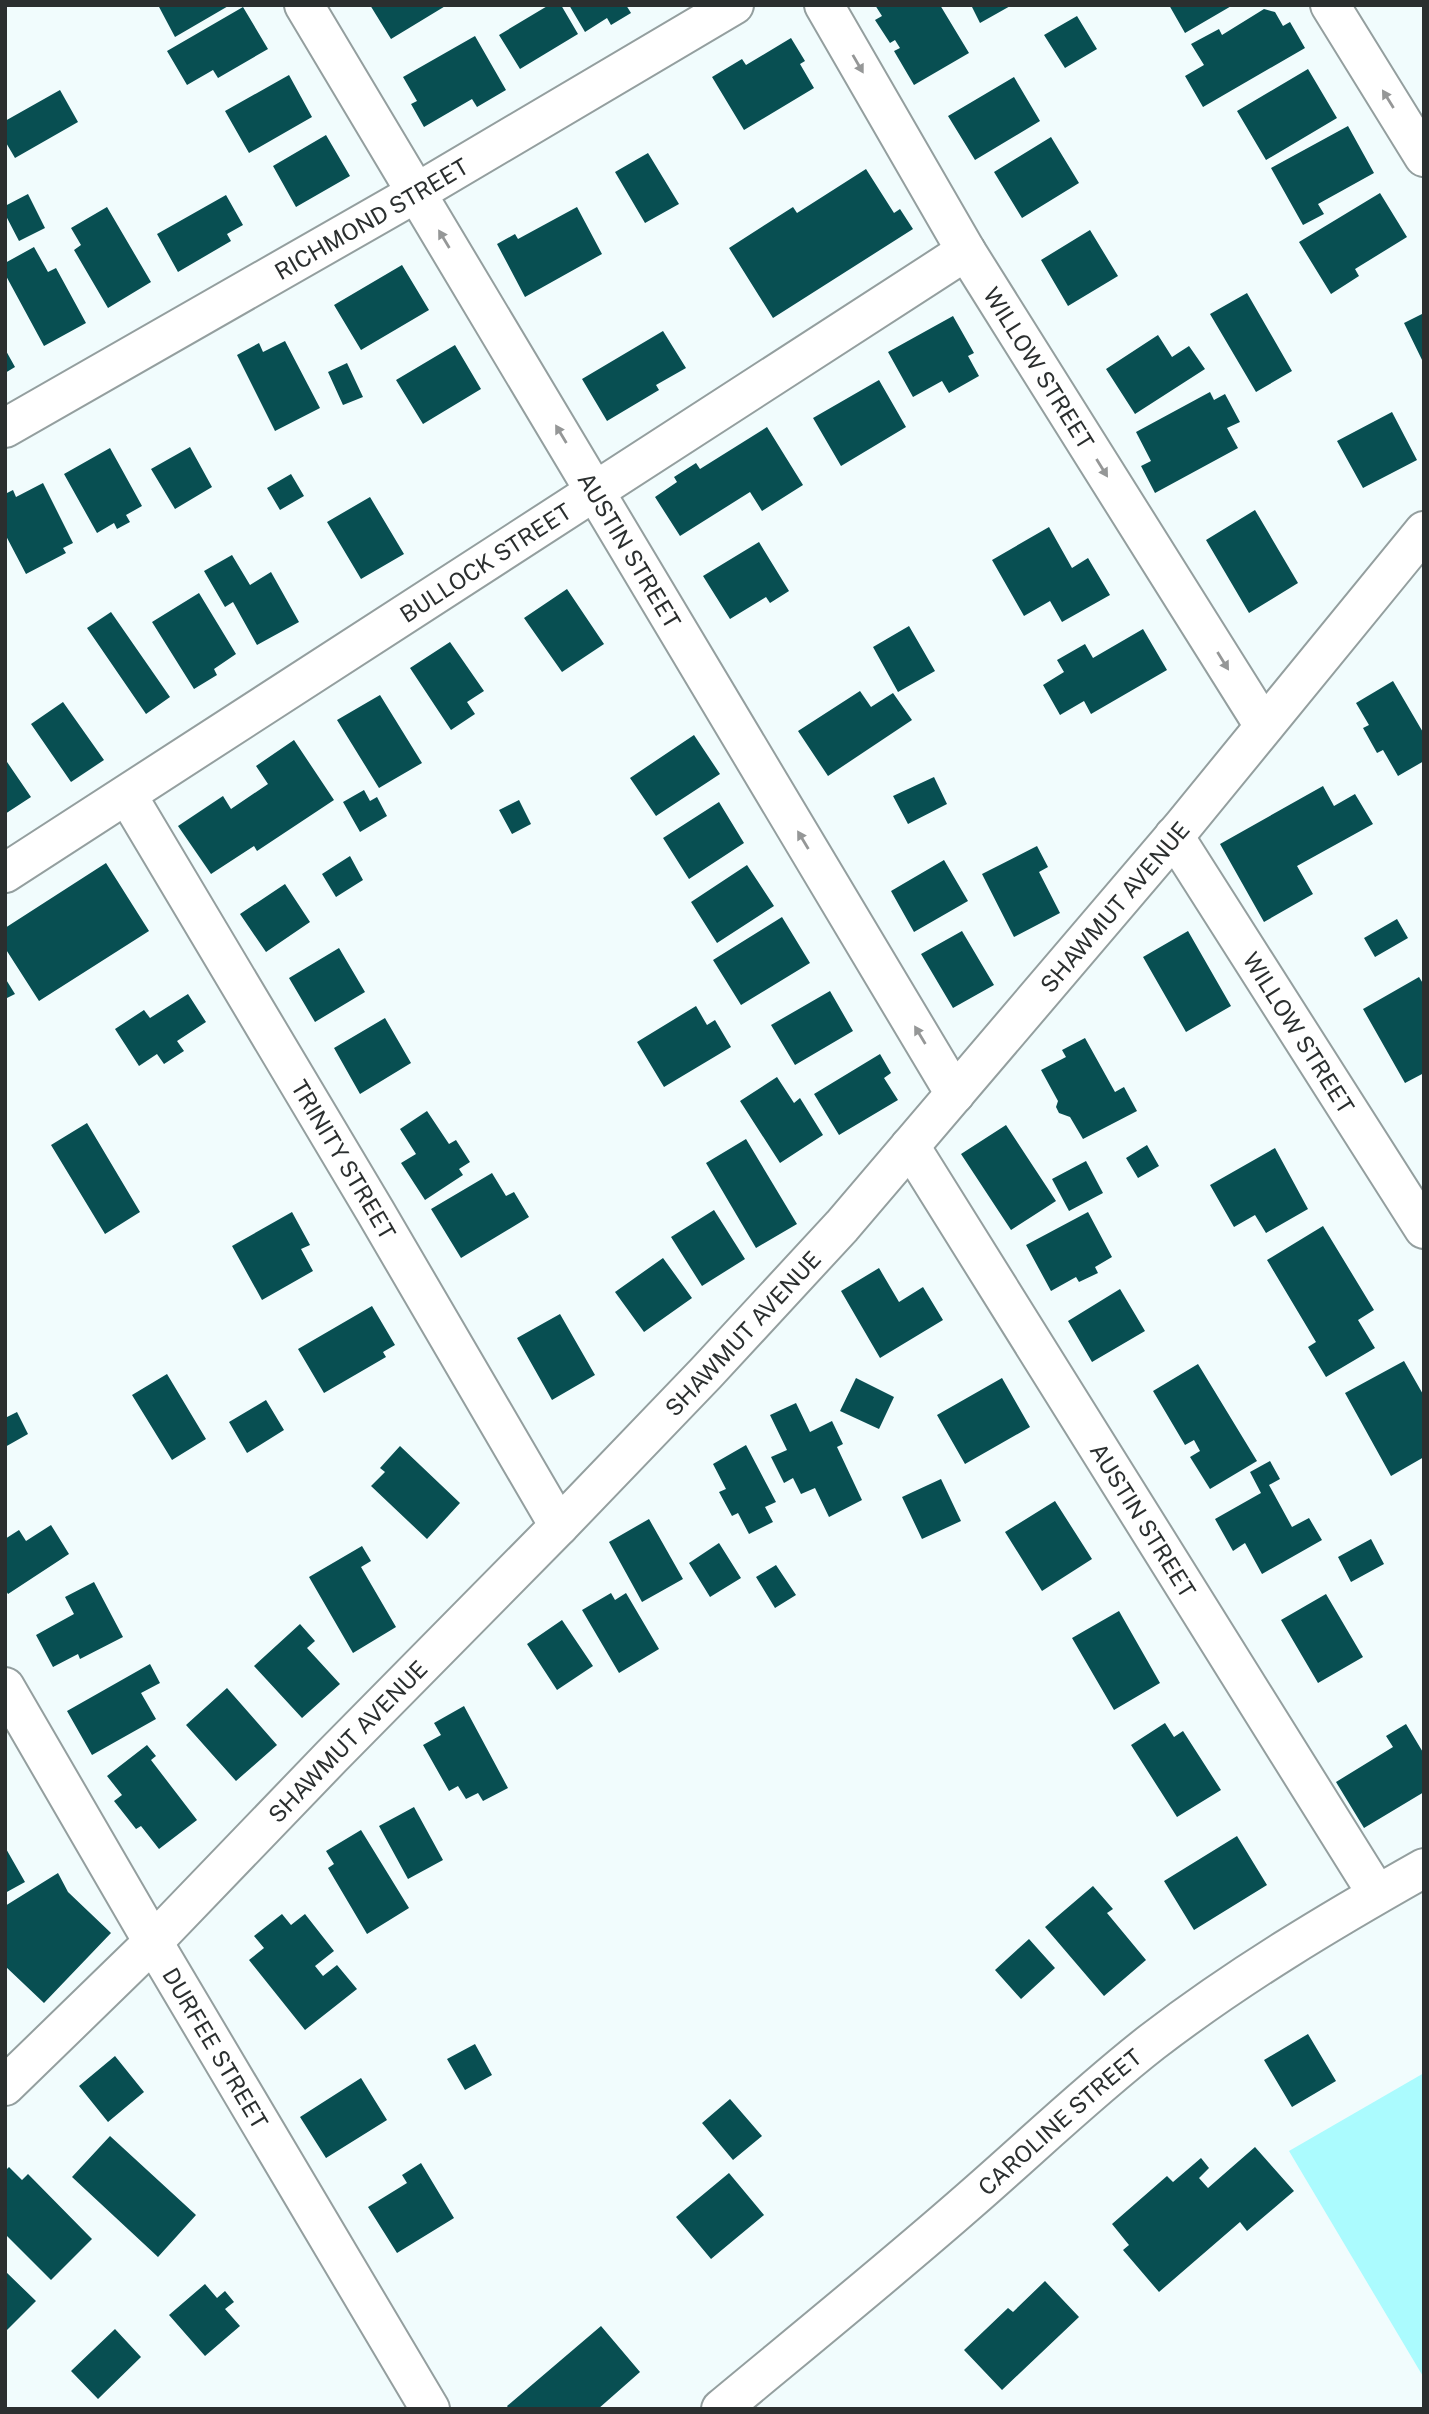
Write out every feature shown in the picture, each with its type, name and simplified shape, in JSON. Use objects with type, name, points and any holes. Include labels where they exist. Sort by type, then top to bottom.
[{"type":"street","name":"AUSTIN STREET","points":[[304,5],[955,1094]]},
{"type":"street","name":"RICHMOND STREET","points":[[5,428],[416,192],[734,5]]},
{"type":"street","name":"WILLOW STREET","points":[[824,5],[966,251],[1264,726]]},
{"type":"street","points":[[1331,5],[1424,157]]},
{"type":"street","name":"BULLOCK STREET","points":[[5,873],[966,251]]},
{"type":"street","name":"SHAWMUT AVENUE","points":[[5,2087],[153,1942],[559,1526],[842,1226],[1174,836],[1424,531]]},
{"type":"street","name":"TRINITY STREET","points":[[127,795],[559,1526]]},
{"type":"street","name":"WILLOW STREET","points":[[1174,836],[1424,1229]]},
{"type":"street","name":"AUSTIN STREET","points":[[910,1146],[1377,1894]]},
{"type":"street","name":"DURFEE STREET","points":[[5,1687],[430,2409]]},
{"type":"street","name":"CAROLINE STREET","points":[[721,2409],[901,2259],[1145,2048],[1317,1929],[1424,1868]]},
{"type":"shaded area","points":[[1424,2073],[1424,2378],[1289,2151]]},
{"type":"building","points":[[158,5],[230,5],[175,37]]},
{"type":"building","points":[[370,5],[447,5],[391,39]]},
{"type":"building","points":[[549,5],[561,5],[578,34],[520,69],[499,35]]},
{"type":"building","points":[[569,5],[626,5],[631,13],[611,25],[607,18],[585,32]]},
{"type":"building","points":[[875,5],[940,5],[969,53],[914,85],[894,51],[900,48],[895,40],[890,43],[875,20],[882,16]]},
{"type":"building","points":[[971,5],[1012,5],[980,23]]},
{"type":"building","points":[[1169,5],[1233,5],[1185,33]]},
{"type":"building","points":[[243,7],[268,49],[218,78],[213,70],[187,85],[167,51]]},
{"type":"building","points":[[1264,9],[1275,12],[1283,26],[1290,22],[1305,48],[1203,107],[1185,76],[1204,65],[1191,44],[1219,29],[1222,35]]},
{"type":"building","points":[[1077,16],[1097,49],[1065,68],[1044,35]]},
{"type":"building","points":[[475,36],[506,90],[477,107],[472,99],[424,127],[411,104],[417,101],[403,77]]},
{"type":"building","points":[[791,38],[805,61],[800,64],[814,88],[744,130],[712,77],[742,59],[746,65]]},
{"type":"building","points":[[1308,69],[1337,118],[1266,160],[1237,111]]},
{"type":"building","points":[[289,75],[312,117],[249,153],[225,111]]},
{"type":"building","points":[[1014,77],[1040,121],[975,160],[948,116]]},
{"type":"building","points":[[60,90],[78,122],[15,158],[5,141],[5,121]]},
{"type":"building","points":[[1348,126],[1374,173],[1318,204],[1324,214],[1303,225],[1271,168]]},
{"type":"building","points":[[326,135],[350,176],[296,207],[273,166]]},
{"type":"building","points":[[1051,137],[1079,183],[1022,218],[994,172]]},
{"type":"building","points":[[648,153],[679,204],[645,223],[615,172]]},
{"type":"building","points":[[866,169],[894,213],[900,209],[913,229],[773,318],[729,248],[793,207],[797,213]]},
{"type":"building","points":[[1380,193],[1407,237],[1355,269],[1359,276],[1331,294],[1299,242]]},
{"type":"building","points":[[28,194],[45,228],[19,241],[5,214],[5,206]]},
{"type":"building","points":[[226,195],[243,225],[227,234],[231,241],[178,272],[157,234]]},
{"type":"building","points":[[107,207],[151,282],[108,308],[74,250],[81,245],[71,228]]},
{"type":"building","points":[[577,207],[602,254],[525,297],[497,244],[515,234],[518,239]]},
{"type":"building","points":[[1090,230],[1118,276],[1068,306],[1041,260]]},
{"type":"building","points":[[34,247],[48,272],[56,268],[86,323],[44,346],[5,274],[5,263]]},
{"type":"building","points":[[402,265],[429,310],[361,350],[334,305]]},
{"type":"building","points":[[1247,293],[1292,371],[1256,392],[1210,314]]},
{"type":"building","points":[[1424,313],[1424,364],[1404,323]]},
{"type":"building","points":[[953,316],[974,353],[968,356],[979,376],[949,393],[942,381],[913,397],[888,352]]},
{"type":"building","points":[[663,331],[686,368],[656,385],[659,390],[607,421],[582,379]]},
{"type":"building","points":[[1158,335],[1172,357],[1189,346],[1205,369],[1135,414],[1106,369]]},
{"type":"building","points":[[285,341],[320,408],[275,431],[237,355],[259,343],[263,352]]},
{"type":"building","points":[[455,345],[481,389],[423,424],[396,380]]},
{"type":"building","points":[[5,349],[15,367],[5,373]]},
{"type":"building","points":[[347,363],[363,397],[343,405],[328,372]]},
{"type":"building","points":[[879,380],[906,427],[841,466],[813,418]]},
{"type":"building","points":[[1210,392],[1214,400],[1225,394],[1240,422],[1227,428],[1238,448],[1155,493],[1141,466],[1151,461],[1136,432]]},
{"type":"building","points":[[1392,412],[1417,460],[1363,488],[1337,441]]},
{"type":"building","points":[[767,427],[803,485],[762,511],[750,492],[680,536],[655,497],[677,482],[674,477],[696,463],[700,469]]},
{"type":"building","points":[[190,447],[212,487],[175,509],[151,469]]},
{"type":"building","points":[[110,448],[142,506],[126,515],[130,522],[117,529],[114,523],[97,533],[64,474]]},
{"type":"building","points":[[291,474],[304,496],[280,510],[267,488]]},
{"type":"building","points":[[43,483],[73,543],[63,548],[66,553],[26,574],[5,534],[5,494],[13,490],[16,497]]},
{"type":"building","points":[[370,497],[404,554],[361,579],[327,522]]},
{"type":"building","points":[[1255,510],[1298,583],[1249,613],[1206,540]]},
{"type":"building","points":[[1049,527],[1072,568],[1088,558],[1110,595],[1062,622],[1050,601],[1024,616],[992,560]]},
{"type":"building","points":[[759,542],[789,591],[770,603],[766,597],[730,619],[703,576]]},
{"type":"building","points":[[232,555],[250,585],[271,572],[299,622],[257,645],[233,602],[225,607],[204,571]]},
{"type":"building","points":[[567,589],[604,644],[562,672],[524,618]]},
{"type":"building","points":[[199,593],[236,654],[214,669],[217,675],[194,689],[152,622]]},
{"type":"building","points":[[111,612],[170,697],[146,714],[87,628]]},
{"type":"building","points":[[909,626],[935,671],[898,692],[873,647]]},
{"type":"building","points":[[1143,629],[1167,670],[1091,714],[1084,701],[1060,715],[1043,685],[1064,672],[1057,660],[1085,644],[1093,658]]},
{"type":"building","points":[[450,642],[484,691],[467,702],[475,714],[451,730],[410,668]]},
{"type":"building","points":[[1393,681],[1424,734],[1424,761],[1398,776],[1383,750],[1377,753],[1363,728],[1369,725],[1356,703]]},
{"type":"building","points":[[860,691],[871,707],[893,693],[912,720],[828,776],[798,731]]},
{"type":"building","points":[[380,695],[422,763],[379,788],[337,720]]},
{"type":"building","points":[[63,702],[104,760],[71,782],[31,724]]},
{"type":"building","points":[[694,735],[720,774],[656,816],[630,778]]},
{"type":"building","points":[[294,740],[334,800],[257,851],[254,846],[211,874],[178,826],[223,796],[231,809],[268,784],[256,766]]},
{"type":"building","points":[[5,759],[31,797],[5,814]]},
{"type":"building","points":[[934,777],[947,804],[908,824],[893,796]]},
{"type":"building","points":[[1323,786],[1334,806],[1355,794],[1373,824],[1297,866],[1313,894],[1264,922],[1220,844]]},
{"type":"building","points":[[364,790],[370,801],[377,797],[387,816],[360,832],[343,802]]},
{"type":"building","points":[[519,800],[531,824],[512,834],[499,810]]},
{"type":"building","points":[[719,802],[744,843],[689,879],[663,838]]},
{"type":"building","points":[[1037,846],[1048,867],[1039,872],[1060,913],[1014,937],[982,874]]},
{"type":"building","points":[[350,856],[363,880],[336,897],[322,874]]},
{"type":"building","points":[[944,860],[968,901],[914,932],[891,891]]},
{"type":"building","points":[[106,863],[149,931],[39,1001],[5,948],[5,928]]},
{"type":"building","points":[[747,865],[774,906],[717,943],[691,902]]},
{"type":"building","points":[[285,884],[310,922],[266,952],[240,914]]},
{"type":"building","points":[[782,917],[810,963],[741,1005],[713,960]]},
{"type":"building","points":[[1397,919],[1408,938],[1375,957],[1364,938]]},
{"type":"building","points":[[962,931],[994,985],[953,1008],[921,954]]},
{"type":"building","points":[[1188,931],[1231,1006],[1186,1032],[1143,957]]},
{"type":"building","points":[[339,948],[365,992],[315,1022],[289,978]]},
{"type":"building","points":[[1419,977],[1424,985],[1424,1073],[1405,1083],[1363,1009]]},
{"type":"building","points":[[5,978],[15,994],[5,999]]},
{"type":"building","points":[[830,991],[853,1031],[795,1065],[771,1025]]},
{"type":"building","points":[[188,994],[206,1022],[177,1041],[184,1051],[164,1064],[157,1054],[139,1066],[115,1029],[144,1010],[150,1018]]},
{"type":"building","points":[[696,1006],[707,1025],[715,1020],[731,1047],[664,1087],[637,1042]]},
{"type":"building","points":[[385,1018],[411,1063],[360,1094],[334,1048]]},
{"type":"building","points":[[1085,1038],[1115,1092],[1124,1087],[1137,1111],[1083,1139],[1070,1117],[1059,1113],[1056,1107],[1058,1101],[1041,1070],[1066,1057],[1062,1050]]},
{"type":"building","points":[[880,1054],[891,1073],[884,1078],[898,1100],[839,1135],[814,1094]]},
{"type":"building","points":[[777,1077],[794,1103],[800,1098],[823,1135],[780,1163],[740,1101]]},
{"type":"building","points":[[427,1111],[449,1144],[456,1140],[470,1162],[459,1169],[463,1175],[425,1200],[401,1163],[416,1154],[400,1129]]},
{"type":"building","points":[[87,1123],[140,1212],[105,1234],[51,1145]]},
{"type":"building","points":[[1006,1125],[1056,1201],[1011,1230],[961,1154]]},
{"type":"building","points":[[746,1139],[797,1224],[756,1248],[706,1163]]},
{"type":"building","points":[[1147,1145],[1159,1166],[1138,1178],[1126,1158]]},
{"type":"building","points":[[1275,1148],[1308,1209],[1266,1233],[1255,1215],[1234,1227],[1210,1185]]},
{"type":"building","points":[[1086,1161],[1103,1193],[1069,1211],[1052,1179]]},
{"type":"building","points":[[492,1173],[506,1196],[514,1192],[529,1217],[461,1258],[431,1209]]},
{"type":"building","points":[[714,1210],[745,1259],[702,1286],[671,1237]]},
{"type":"building","points":[[292,1212],[310,1245],[301,1249],[313,1271],[262,1300],[232,1246]]},
{"type":"building","points":[[1088,1212],[1112,1257],[1095,1267],[1098,1273],[1079,1282],[1076,1277],[1051,1291],[1026,1245]]},
{"type":"building","points":[[1323,1226],[1374,1310],[1358,1320],[1375,1348],[1326,1377],[1308,1347],[1316,1342],[1267,1260]]},
{"type":"building","points":[[663,1258],[692,1298],[644,1332],[615,1292]]},
{"type":"building","points":[[879,1268],[899,1302],[923,1287],[943,1320],[880,1358],[841,1291]]},
{"type":"building","points":[[1120,1289],[1145,1331],[1092,1362],[1068,1321]]},
{"type":"building","points":[[372,1306],[395,1345],[383,1352],[386,1357],[324,1393],[298,1349]]},
{"type":"building","points":[[560,1314],[595,1375],[552,1400],[517,1338]]},
{"type":"building","points":[[1404,1361],[1424,1396],[1424,1457],[1391,1476],[1345,1393]]},
{"type":"building","points":[[1198,1364],[1257,1461],[1210,1489],[1190,1457],[1200,1451],[1194,1440],[1185,1445],[1153,1391]]},
{"type":"building","points":[[167,1374],[206,1439],[172,1460],[132,1395]]},
{"type":"building","points":[[856,1378],[894,1397],[879,1429],[840,1411]]},
{"type":"building","points":[[1002,1378],[1030,1427],[965,1464],[937,1415]]},
{"type":"building","points":[[266,1400],[284,1430],[247,1453],[229,1422]]},
{"type":"building","points":[[796,1403],[810,1432],[832,1421],[843,1444],[837,1447],[862,1500],[829,1517],[815,1488],[801,1494],[793,1478],[784,1483],[771,1457],[787,1450],[770,1415]]},
{"type":"building","points":[[17,1412],[28,1434],[5,1447],[5,1418]]},
{"type":"building","points":[[746,1445],[776,1502],[765,1507],[773,1522],[749,1534],[738,1513],[732,1516],[719,1492],[726,1489],[713,1464]]},
{"type":"building","points":[[400,1446],[460,1503],[427,1539],[371,1486],[385,1472],[380,1468]]},
{"type":"building","points":[[1270,1461],[1280,1479],[1269,1485],[1292,1527],[1309,1518],[1322,1540],[1262,1574],[1245,1543],[1233,1551],[1215,1519],[1261,1493],[1250,1472]]},
{"type":"building","points":[[941,1479],[961,1521],[922,1539],[902,1497]]},
{"type":"building","points":[[1055,1501],[1092,1559],[1042,1591],[1005,1532]]},
{"type":"building","points":[[649,1519],[683,1579],[642,1602],[609,1542]]},
{"type":"building","points":[[51,1525],[69,1554],[8,1594],[5,1589],[5,1539],[19,1530],[26,1541]]},
{"type":"building","points":[[1371,1539],[1384,1564],[1351,1582],[1338,1557]]},
{"type":"building","points":[[719,1543],[741,1578],[710,1597],[689,1563]]},
{"type":"building","points":[[362,1546],[371,1561],[361,1567],[396,1627],[353,1653],[309,1577]]},
{"type":"building","points":[[776,1565],[796,1595],[775,1608],[756,1577]]},
{"type":"building","points":[[94,1582],[123,1637],[80,1659],[78,1654],[53,1667],[36,1635],[74,1614],[65,1597]]},
{"type":"building","points":[[611,1593],[615,1600],[626,1593],[659,1649],[619,1673],[582,1610]]},
{"type":"building","points":[[1326,1594],[1363,1657],[1318,1683],[1281,1620]]},
{"type":"building","points":[[1119,1611],[1160,1683],[1114,1710],[1072,1638]]},
{"type":"building","points":[[562,1620],[593,1666],[557,1690],[527,1644]]},
{"type":"building","points":[[300,1624],[315,1641],[307,1648],[340,1684],[302,1718],[254,1666]]},
{"type":"building","points":[[150,1664],[160,1683],[141,1693],[156,1719],[92,1755],[67,1711]]},
{"type":"building","points":[[227,1688],[277,1745],[236,1781],[186,1725]]},
{"type":"building","points":[[464,1706],[508,1788],[483,1801],[478,1793],[466,1799],[458,1786],[449,1791],[423,1745],[441,1735],[434,1723]]},
{"type":"building","points":[[1165,1723],[1174,1737],[1183,1731],[1221,1790],[1177,1817],[1131,1745]]},
{"type":"building","points":[[1406,1724],[1424,1754],[1424,1792],[1364,1828],[1336,1782],[1393,1747],[1386,1736]]},
{"type":"building","points":[[147,1745],[156,1756],[151,1760],[197,1820],[159,1849],[141,1826],[136,1829],[114,1801],[122,1795],[107,1776]]},
{"type":"building","points":[[414,1807],[443,1860],[408,1879],[379,1826]]},
{"type":"building","points":[[361,1830],[409,1908],[367,1934],[328,1868],[334,1864],[326,1851]]},
{"type":"building","points":[[1237,1836],[1267,1885],[1194,1930],[1164,1881]]},
{"type":"building","points":[[5,1847],[25,1882],[5,1893]]},
{"type":"building","points":[[58,1873],[68,1892],[111,1933],[44,2003],[5,1966],[5,1906]]},
{"type":"building","points":[[1093,1886],[1113,1909],[1107,1913],[1146,1960],[1104,1996],[1045,1927]]},
{"type":"building","points":[[282,1914],[291,1925],[305,1914],[334,1951],[315,1966],[323,1976],[337,1965],[357,1989],[305,2030],[249,1960],[264,1948],[254,1936]]},
{"type":"building","points":[[1029,1939],[1055,1968],[1021,1999],[995,1970]]},
{"type":"building","points":[[1308,2034],[1336,2081],[1292,2107],[1264,2060]]},
{"type":"building","points":[[475,2044],[492,2075],[465,2090],[447,2059]]},
{"type":"building","points":[[115,2056],[144,2092],[108,2122],[79,2086]]},
{"type":"building","points":[[361,2078],[387,2120],[326,2158],[300,2117]]},
{"type":"building","points":[[730,2099],[762,2136],[733,2160],[702,2123]]},
{"type":"building","points":[[110,2136],[196,2215],[158,2257],[72,2177]]},
{"type":"building","points":[[1255,2147],[1294,2191],[1247,2231],[1240,2222],[1159,2292],[1123,2250],[1129,2245],[1112,2224],[1167,2176],[1173,2182],[1201,2158],[1209,2168],[1199,2178],[1208,2188]]},
{"type":"building","points":[[421,2163],[454,2218],[397,2253],[368,2207],[407,2183],[402,2175]]},
{"type":"building","points":[[9,2167],[22,2180],[28,2174],[92,2239],[51,2280],[5,2234],[5,2171]]},
{"type":"building","points":[[729,2173],[764,2215],[711,2259],[676,2217]]},
{"type":"building","points":[[5,2271],[36,2301],[5,2332]]},
{"type":"building","points":[[1045,2281],[1079,2317],[1002,2390],[964,2350],[1008,2308],[1013,2312]]},
{"type":"building","points":[[205,2284],[217,2298],[225,2291],[234,2302],[225,2309],[240,2326],[205,2356],[169,2315]]},
{"type":"building","points":[[601,2326],[640,2372],[598,2409],[509,2409],[507,2406]]},
{"type":"building","points":[[115,2329],[141,2357],[98,2399],[71,2371]]}]
